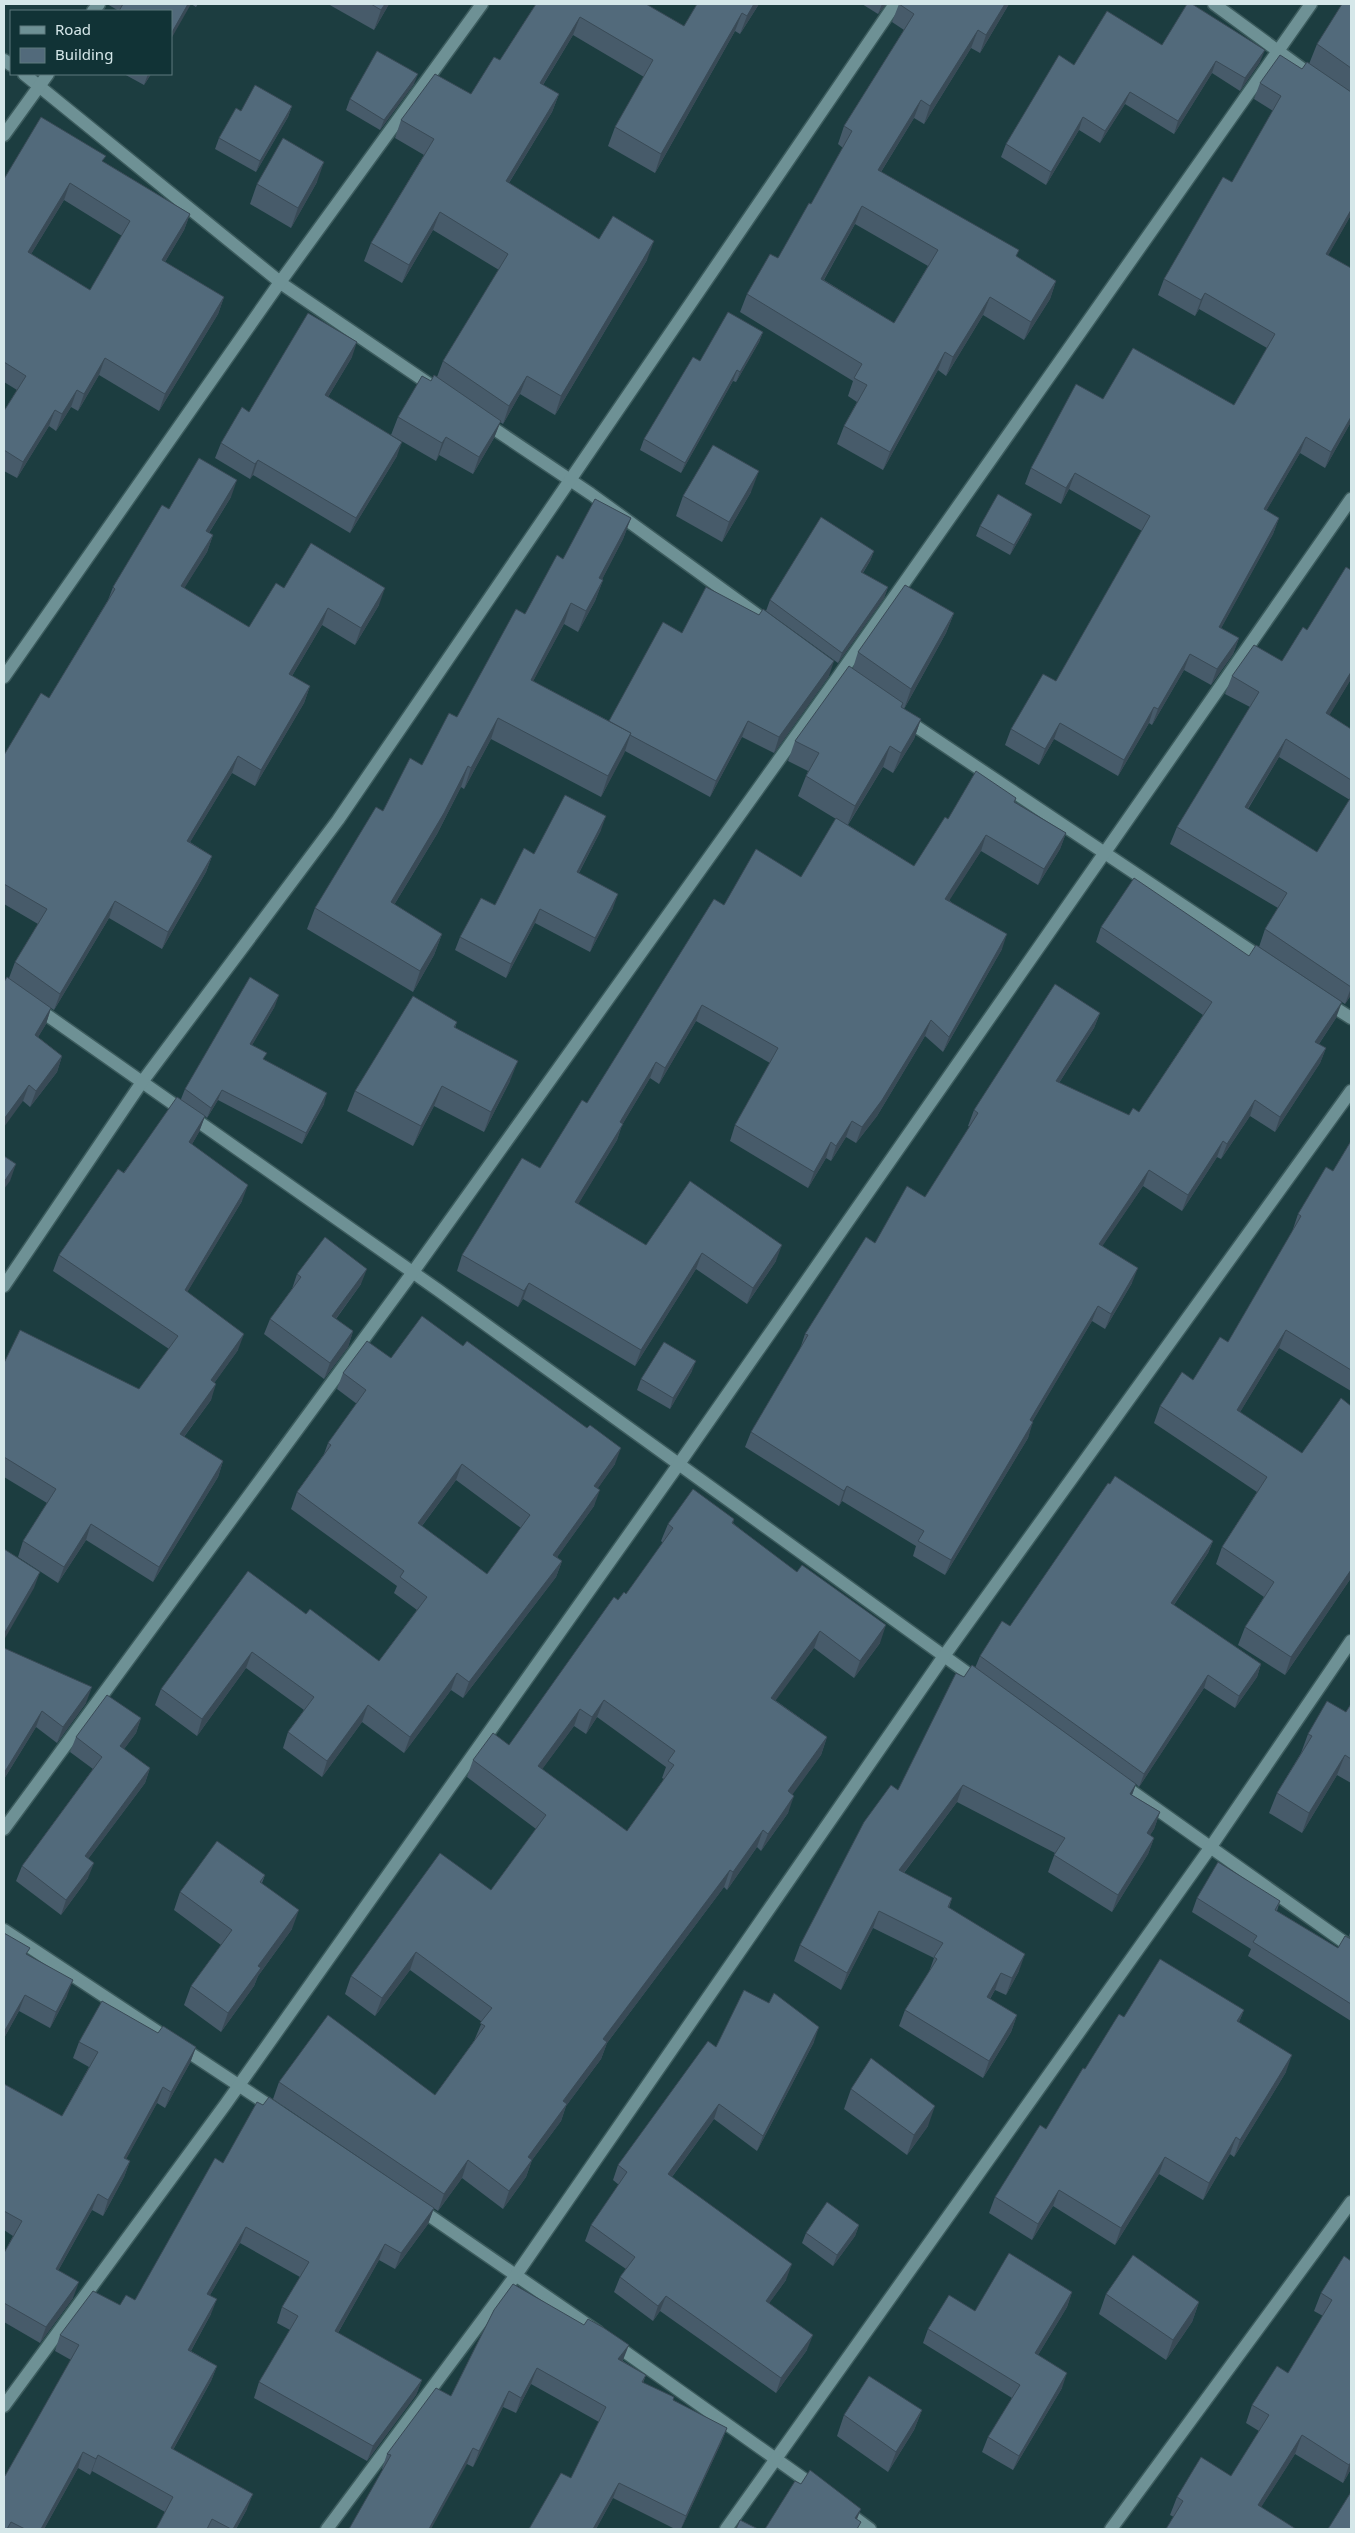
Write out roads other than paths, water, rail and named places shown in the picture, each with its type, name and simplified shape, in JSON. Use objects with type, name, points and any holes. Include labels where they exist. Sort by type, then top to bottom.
[{"type":"street","points":[[4,676],[280,282],[482,4]]},
{"type":"street","points":[[4,1286],[142,1082],[338,820],[895,4]]},
{"type":"street","points":[[1214,4],[1314,77]]},
{"type":"street","points":[[4,1829],[413,1272],[835,671],[1311,4]]},
{"type":"street","points":[[25,75],[280,282],[448,397]]},
{"type":"street","points":[[4,135],[47,75]]},
{"type":"street","points":[[472,414],[570,480],[783,633]]},
{"type":"street","points":[[4,2406],[239,2085],[678,1464],[1351,499]]},
{"type":"street","points":[[835,671],[852,682]]},
{"type":"street","points":[[897,714],[1277,968]]},
{"type":"street","points":[[20,996],[413,1272],[992,1691]]},
{"type":"street","points":[[1318,996],[1351,1018]]},
{"type":"street","points":[[327,2529],[516,2275],[944,1656],[1351,1091]]},
{"type":"street","points":[[726,2529],[1210,1848],[1351,1640]]},
{"type":"street","points":[[1113,1778],[1351,1947]]},
{"type":"street","points":[[4,1930],[286,2117]]},
{"type":"street","points":[[410,2202],[776,2458],[870,2529]]},
{"type":"street","points":[[1111,2529],[1351,2202]]}]
